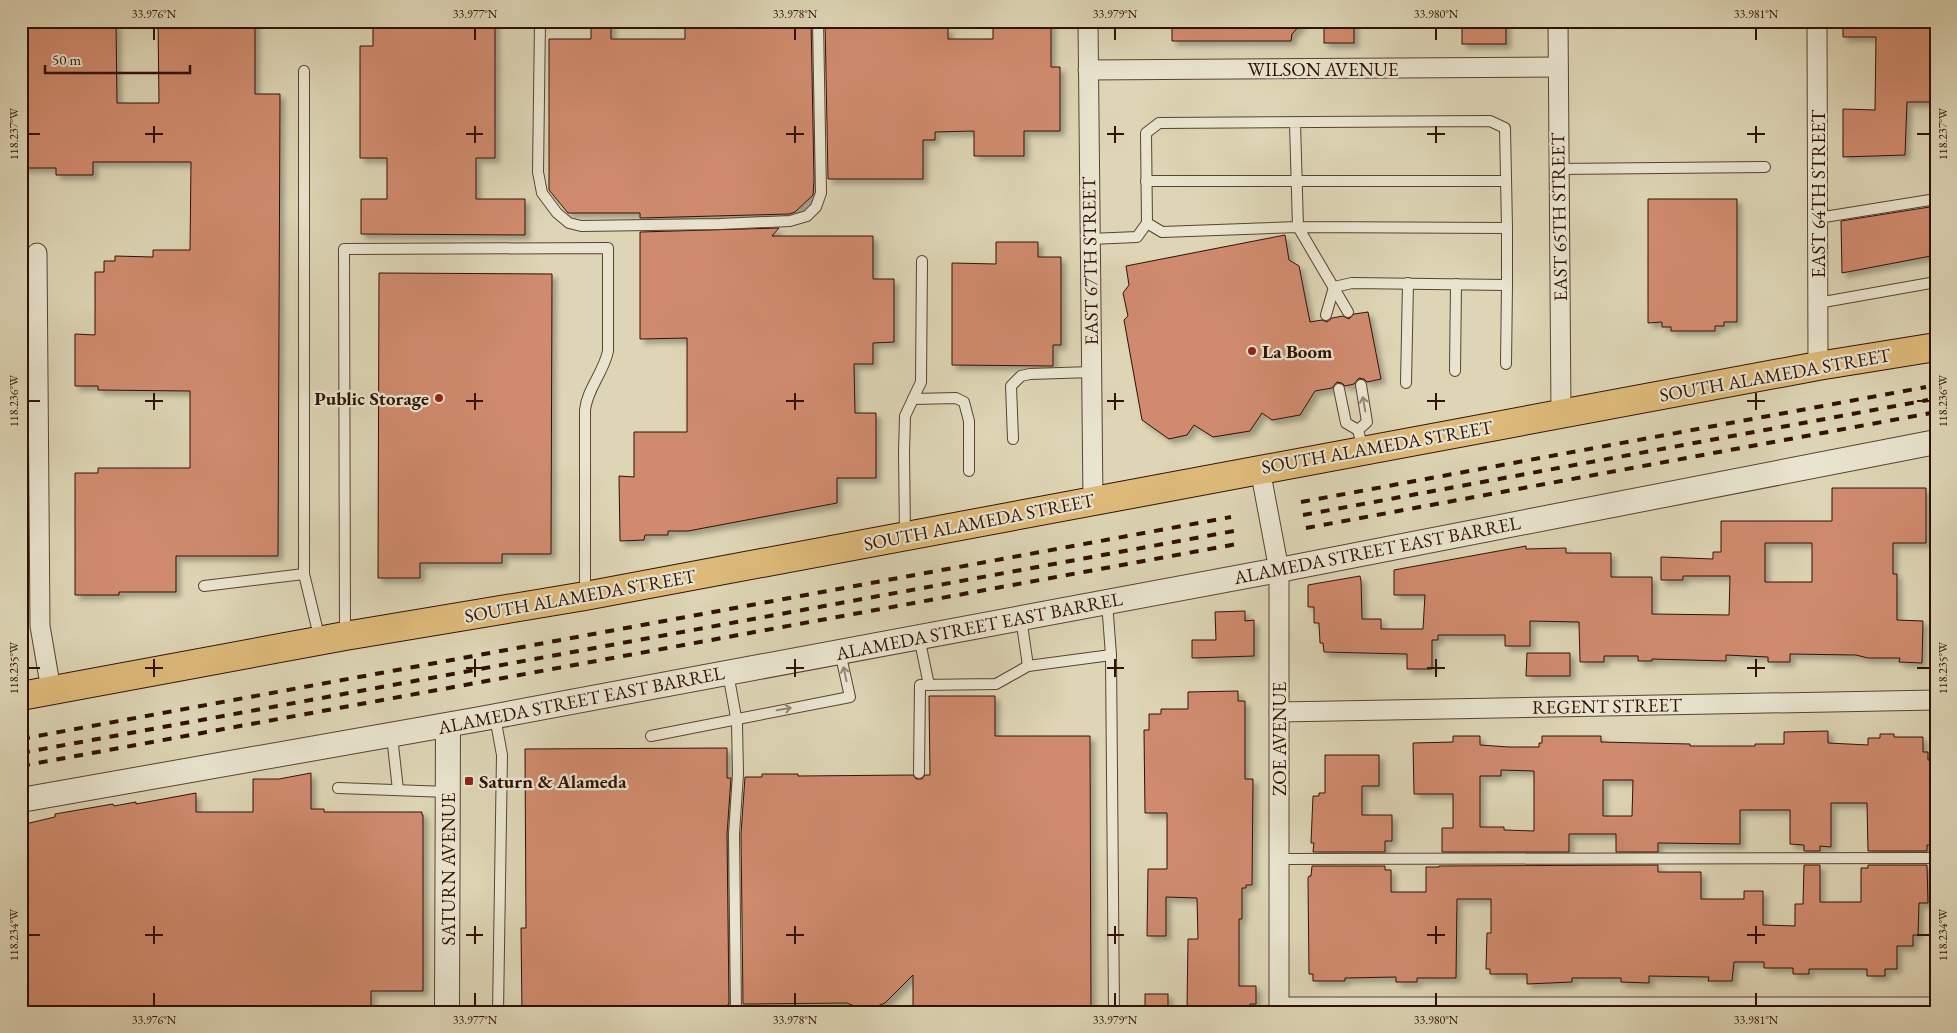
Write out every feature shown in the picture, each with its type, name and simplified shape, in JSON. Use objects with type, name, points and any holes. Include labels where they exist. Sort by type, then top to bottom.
[{"type":"main road","name":"SOUTH ALAMEDA STREET","points":[[21,696],[333,638],[585,596],[1093,501],[1260,469],[1360,440],[1561,413],[1818,366],[1936,347]]},
{"type":"street","name":"EAST 67TH STREET","points":[[1088,21],[1093,501]]},
{"type":"street","name":"EAST 65TH STREET","points":[[1558,21],[1561,413]]},
{"type":"street","name":"EAST 64TH STREET","points":[[1817,21],[1818,366]]},
{"type":"street","name":"WILSON AVENUE","points":[[1088,70],[1558,67]]},
{"type":"street","points":[[37,253],[30,407],[40,626],[51,690]]},
{"type":"street","name":"ALAMEDA STREET EAST BARREL","points":[[21,800],[392,736],[1279,570],[1936,442]]},
{"type":"street","name":"ZOE AVENUE","points":[[1260,469],[1279,570],[1280,1009]]},
{"type":"street","name":"REGENT STREET","points":[[1279,712],[1936,700]]},
{"type":"street","name":"SATURN AVENUE","points":[[447,1012],[448,725]]},
{"type":"street","points":[[1280,1009],[1936,1007]]},
{"type":"lane","points":[[540,21],[538,172],[542,193],[557,213],[569,223],[581,226],[780,222],[807,216],[816,207],[821,193],[818,21]]},
{"type":"lane","points":[[304,71],[304,574],[333,638]]},
{"type":"lane","points":[[1090,239],[1137,237],[1147,223],[1146,133],[1159,124],[1490,121],[1505,128],[1507,228],[1506,364]]},
{"type":"lane","points":[[1295,123],[1298,227],[1348,312]]},
{"type":"lane","points":[[1558,169],[1765,167]]},
{"type":"lane","points":[[1146,181],[1506,181]]},
{"type":"lane","points":[[1818,218],[1936,199]]},
{"type":"lane","points":[[1147,223],[1162,232],[1298,227],[1507,228]]},
{"type":"lane","points":[[333,638],[344,249],[608,248],[608,351],[604,366],[588,395],[585,410],[585,596]]},
{"type":"lane","points":[[905,536],[905,416],[921,382],[922,262]]},
{"type":"lane","points":[[1818,303],[1936,282]]},
{"type":"lane","points":[[1334,286],[1352,283],[1507,285]]},
{"type":"lane","points":[[1406,383],[1408,283]]},
{"type":"lane","points":[[1455,371],[1456,284]]},
{"type":"lane","points":[[1326,315],[1334,286]]},
{"type":"lane","points":[[1013,439],[1011,386],[1021,376],[1092,372]]},
{"type":"lane","points":[[1339,389],[1346,423],[1360,440],[1367,422],[1360,385]]},
{"type":"lane","points":[[913,399],[956,398],[964,402],[969,421],[969,471]]},
{"type":"lane","points":[[204,586],[304,574]]},
{"type":"lane","points":[[1107,602],[1111,655],[1114,1012]]},
{"type":"lane","points":[[1020,618],[1028,666]]},
{"type":"lane","points":[[919,637],[929,685]]},
{"type":"lane","points":[[651,736],[850,697],[840,652]]},
{"type":"lane","points":[[919,773],[920,685],[996,684],[1028,666],[1111,655]]},
{"type":"lane","points":[[728,673],[736,718],[738,774],[734,834],[736,1012]]},
{"type":"lane","points":[[495,716],[502,755],[498,1012]]},
{"type":"lane","points":[[392,736],[398,790]]},
{"type":"lane","points":[[338,788],[448,792]]},
{"type":"lane","points":[[1280,859],[1936,858]]},
{"type":"building","points":[[21,21],[112,21],[113,24],[116,24],[117,103],[159,103],[158,21],[255,21],[255,94],[280,94],[278,556],[176,556],[176,592],[119,592],[119,595],[75,595],[75,473],[98,473],[98,468],[190,468],[190,391],[98,390],[98,386],[75,386],[75,334],[95,335],[95,272],[104,272],[104,261],[115,261],[115,256],[153,257],[153,250],[190,250],[191,162],[93,162],[93,175],[56,175],[56,168],[21,168]]},
{"type":"building","points":[[373,21],[495,21],[495,158],[476,158],[476,199],[525,199],[525,235],[361,234],[361,199],[387,199],[387,158],[360,158],[360,46],[373,46]]},
{"type":"building","points":[[591,21],[611,21],[611,39],[685,39],[685,21],[811,21],[813,195],[795,212],[789,214],[640,218],[640,213],[568,213],[549,190],[549,39],[591,39]]},
{"type":"building","points":[[825,21],[901,21],[901,28],[948,28],[948,39],[993,39],[993,21],[1051,21],[1051,67],[1060,67],[1060,131],[1024,131],[1024,156],[974,156],[974,131],[935,132],[935,140],[923,140],[923,179],[828,179]]},
{"type":"building","points":[[1172,21],[1304,21],[1292,34],[1291,41],[1172,41]]},
{"type":"building","points":[[1324,21],[1354,21],[1354,43],[1324,43]]},
{"type":"building","points":[[1462,21],[1506,21],[1506,44],[1462,44]]},
{"type":"building","points":[[1843,21],[1936,21],[1936,102],[1907,102],[1905,155],[1843,157],[1843,109],[1875,110],[1876,37],[1843,37]]},
{"type":"building","points":[[1648,199],[1737,199],[1737,322],[1724,322],[1724,326],[1715,326],[1715,331],[1671,331],[1671,327],[1662,327],[1662,322],[1648,323]]},
{"type":"building","points":[[1936,206],[1936,255],[1842,273],[1841,221]]},
{"type":"building","points":[[779,228],[772,236],[873,236],[873,279],[894,279],[894,342],[873,343],[873,364],[854,364],[855,413],[876,413],[876,478],[837,478],[837,503],[688,531],[668,531],[668,535],[645,535],[644,540],[620,541],[619,476],[634,477],[634,432],[687,432],[687,338],[640,339],[640,232]]},
{"type":"building","name":"La Boom","points":[[1285,235],[1289,260],[1299,266],[1310,322],[1322,320],[1327,322],[1332,318],[1343,316],[1349,319],[1354,314],[1368,312],[1381,379],[1367,382],[1359,378],[1354,384],[1345,386],[1337,382],[1332,388],[1315,391],[1300,415],[1272,420],[1262,413],[1250,431],[1213,437],[1194,425],[1187,435],[1169,439],[1142,420],[1124,320],[1128,316],[1123,293],[1129,285],[1126,266]]},
{"type":"building","points":[[996,242],[1038,242],[1038,257],[1061,257],[1061,345],[1053,345],[1053,366],[952,365],[952,263],[996,264]]},
{"type":"building","name":"Public Storage","points":[[379,273],[552,274],[551,554],[502,554],[502,563],[420,563],[420,578],[378,578]]},
{"type":"building","points":[[1832,488],[1926,488],[1926,543],[1893,543],[1893,574],[1897,574],[1897,620],[1923,621],[1922,663],[1899,662],[1900,658],[1868,658],[1856,655],[1790,654],[1790,662],[1768,662],[1768,657],[1726,655],[1726,661],[1652,659],[1652,661],[1638,661],[1638,656],[1604,656],[1604,662],[1580,662],[1579,622],[1530,621],[1530,646],[1505,646],[1505,635],[1438,635],[1438,640],[1432,640],[1432,669],[1407,669],[1407,654],[1324,652],[1323,643],[1320,643],[1319,623],[1314,623],[1314,607],[1308,607],[1308,585],[1360,576],[1362,619],[1381,619],[1381,629],[1423,629],[1425,595],[1394,595],[1394,570],[1526,546],[1526,549],[1566,548],[1566,553],[1611,553],[1611,577],[1652,577],[1652,614],[1729,615],[1730,576],[1683,576],[1683,580],[1661,580],[1661,557],[1713,559],[1713,552],[1721,552],[1721,521],[1832,521]],"holes":[[[1765,543],[1812,543],[1812,582],[1765,582]]]},
{"type":"building","points":[[1245,611],[1245,621],[1254,620],[1254,656],[1192,658],[1192,640],[1216,640],[1215,612]]},
{"type":"building","points":[[1527,653],[1570,653],[1570,676],[1526,676]]},
{"type":"building","points":[[1238,691],[1238,701],[1245,701],[1245,779],[1253,779],[1252,885],[1246,885],[1246,888],[1242,888],[1242,919],[1239,919],[1239,986],[1256,986],[1256,1004],[1234,1006],[1234,1008],[1187,1008],[1188,939],[1198,939],[1197,898],[1166,897],[1166,936],[1147,936],[1148,869],[1167,869],[1167,813],[1145,813],[1144,730],[1149,730],[1149,714],[1161,714],[1161,709],[1188,709],[1188,692]]},
{"type":"building","points":[[929,696],[995,696],[995,736],[1090,736],[1091,1012],[913,1012],[913,975],[885,1003],[870,1009],[859,1008],[847,1003],[743,1004],[741,834],[745,777],[762,777],[762,774],[798,774],[798,776],[913,775],[916,779],[922,779],[925,775],[930,775]]},
{"type":"building","points":[[1828,731],[1828,743],[1868,745],[1868,738],[1880,738],[1880,734],[1894,734],[1894,737],[1923,737],[1923,752],[1928,752],[1928,760],[1930,760],[1931,845],[1927,845],[1927,851],[1868,851],[1867,803],[1831,803],[1831,847],[1820,846],[1820,851],[1804,851],[1804,845],[1790,844],[1790,810],[1740,810],[1740,844],[1658,843],[1658,852],[1616,852],[1616,834],[1569,834],[1569,852],[1442,852],[1442,828],[1453,828],[1453,794],[1414,794],[1413,743],[1453,742],[1453,736],[1480,736],[1480,745],[1509,747],[1539,747],[1539,743],[1542,743],[1542,736],[1601,736],[1601,742],[1690,744],[1690,746],[1755,746],[1755,744],[1784,744],[1784,732]],"holes":[[[1501,770],[1534,771],[1534,831],[1504,830],[1504,827],[1480,827],[1480,776],[1501,776]],[[1603,780],[1633,780],[1632,816],[1603,816]]]},
{"type":"building","points":[[727,748],[727,778],[731,778],[727,834],[728,1012],[522,1012],[521,928],[526,928],[525,749]]},
{"type":"building","points":[[1325,755],[1379,755],[1379,786],[1362,786],[1362,815],[1392,815],[1392,841],[1385,841],[1385,852],[1313,852],[1314,843],[1311,843],[1313,796],[1325,793]]},
{"type":"building","points":[[311,773],[311,809],[324,809],[324,812],[422,812],[423,991],[371,991],[371,1012],[21,1012],[21,825],[55,817],[55,814],[113,804],[114,806],[136,802],[136,804],[196,793],[196,812],[253,812],[253,779],[279,779]]},
{"type":"building","points":[[1658,865],[1658,872],[1701,872],[1701,899],[1744,899],[1744,891],[1763,891],[1763,925],[1795,926],[1795,904],[1803,904],[1804,865],[1820,865],[1820,902],[1861,902],[1861,868],[1868,868],[1868,865],[1927,865],[1928,903],[1919,903],[1918,935],[1913,935],[1913,946],[1897,946],[1897,969],[1885,969],[1885,976],[1867,976],[1867,969],[1809,969],[1809,974],[1793,974],[1793,968],[1764,968],[1764,962],[1734,962],[1732,981],[1708,981],[1709,977],[1649,976],[1649,983],[1621,982],[1621,978],[1572,978],[1572,982],[1527,984],[1527,974],[1490,974],[1490,969],[1486,969],[1487,933],[1491,933],[1491,899],[1457,899],[1456,978],[1417,978],[1417,982],[1396,982],[1396,977],[1345,978],[1345,981],[1313,981],[1313,974],[1309,974],[1308,878],[1311,876],[1312,866],[1385,866],[1385,870],[1391,870],[1391,892],[1426,892],[1426,867]]},
{"type":"building","points":[[1145,994],[1168,994],[1168,1012],[1145,1012]]},
{"type":"railway","points":[[1301,502],[1926,387]]},
{"type":"railway","points":[[1303,515],[1928,400]]},
{"type":"railway","points":[[1306,528],[1931,413]]},
{"type":"railway","points":[[21,739],[1231,517]]},
{"type":"railway","points":[[21,753],[1234,531]]},
{"type":"railway","points":[[21,766],[1237,544]]},
{"type":"place","name":"La Boom","points":[[1252,351]]},
{"type":"place","name":"Public Storage","points":[[439,398]]},
{"type":"place","name":"Saturn & Alameda","points":[[469,781]]}]
